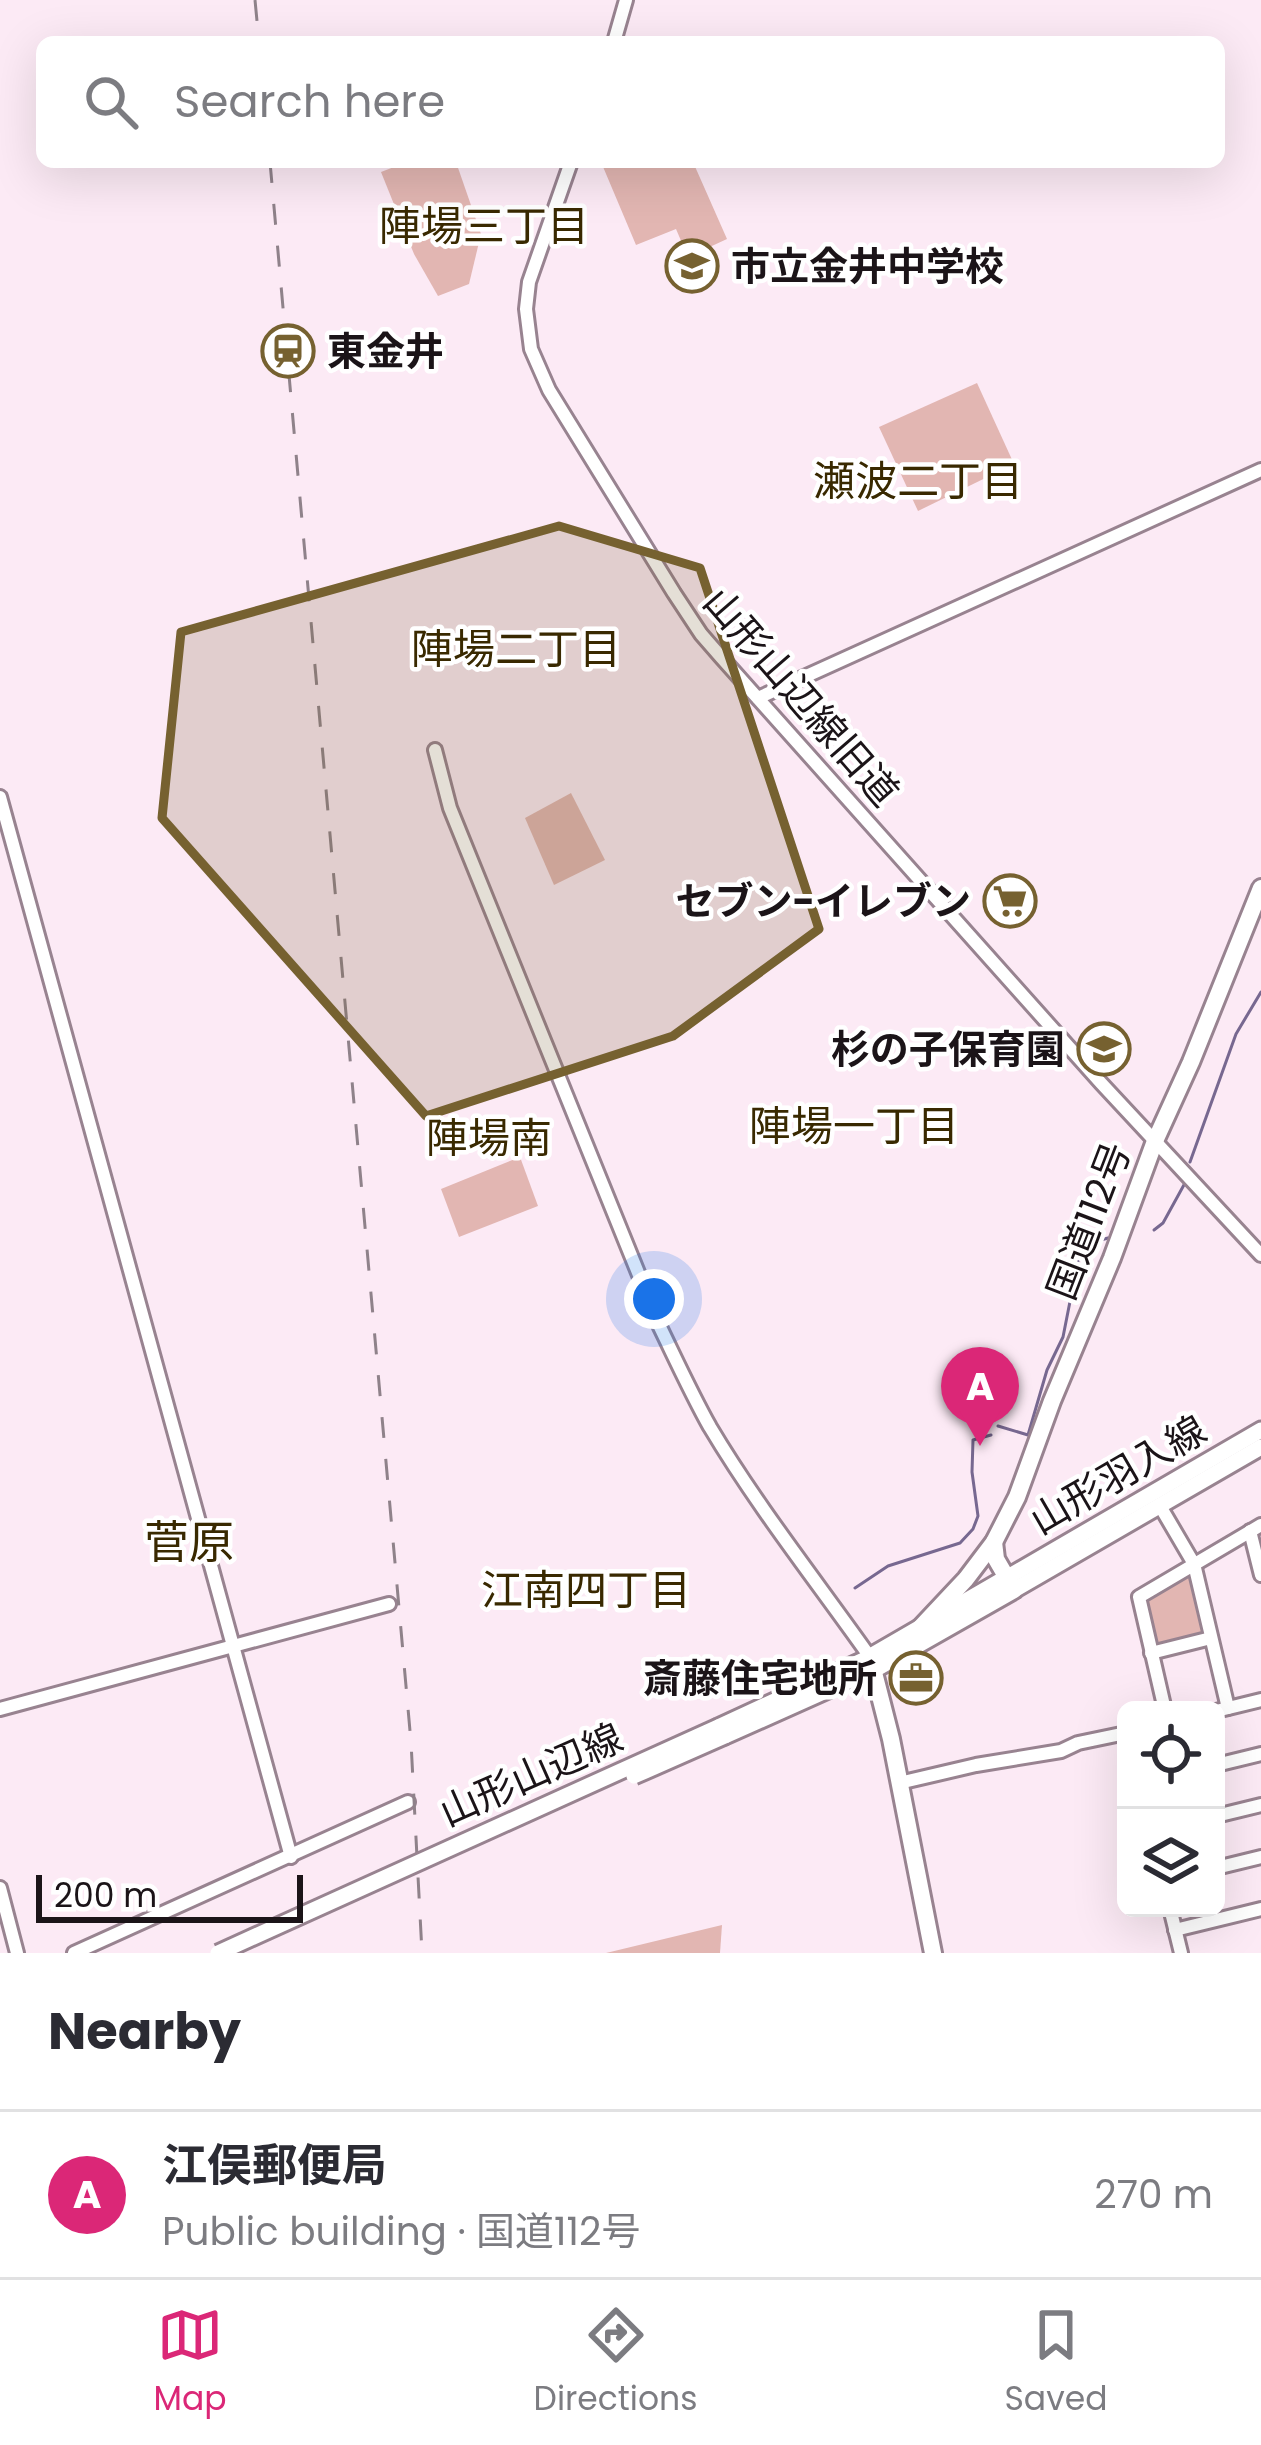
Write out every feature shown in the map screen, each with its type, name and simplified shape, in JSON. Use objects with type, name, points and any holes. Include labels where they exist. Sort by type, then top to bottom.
[{"type":"highway","name":"国道112号","points":[[920,1628],[994,1542],[1017,1497],[1155,1142],[1261,888]]},
{"type":"highway","points":[[994,1542],[996,1559],[1011,1584]]},
{"type":"highway","points":[[873,1663],[1011,1584]]},
{"type":"highway","points":[[873,1663],[920,1628],[1011,1584]]},
{"type":"highway","points":[[873,1663],[933,1953]]},
{"type":"main road","name":"山形羽入線","points":[[1011,1584],[1261,1430]]},
{"type":"main road","name":"山形羽入線","points":[[1011,1584],[1261,1447]]},
{"type":"main road","name":"山形山辺線","points":[[242,1953],[873,1663]]},
{"type":"main road","name":"山形山辺線","points":[[218,1953],[721,1732]]},
{"type":"street","points":[[616,36],[626,0]]},
{"type":"street","name":"山形山辺線旧道","points":[[569,168],[529,282],[526,322],[536,367],[700,634],[1261,1255]]},
{"type":"street","points":[[758,698],[1261,470]]},
{"type":"street","points":[[435,750],[450,808],[668,1343],[711,1428],[873,1663]]},
{"type":"street","points":[[0,796],[292,1857]]},
{"type":"street","points":[[1160,1506],[1194,1564],[1221,1701]]},
{"type":"street","points":[[1163,1701],[1139,1597],[1256,1528],[1261,1575]]},
{"type":"street","points":[[0,1709],[389,1604]]},
{"type":"street","points":[[1151,1653],[1211,1638]]},
{"type":"street","points":[[1225,1709],[1261,1700]]},
{"type":"street","points":[[899,1783],[1061,1751],[1117,1735]]},
{"type":"street","points":[[1225,1763],[1261,1754]]},
{"type":"street","points":[[74,1953],[408,1802]]},
{"type":"street","points":[[1225,1814],[1261,1805]]},
{"type":"street","points":[[1225,1866],[1261,1857]]},
{"type":"street","points":[[0,1888],[17,1953]]},
{"type":"street","points":[[1175,1930],[1261,1909]]},
{"type":"street","points":[[1172,1917],[1181,1953]]},
{"type":"highlighted area","points":[[559,526],[700,568],[819,929],[673,1036],[426,1116],[162,818],[181,632]]},
{"type":"shaded area","points":[[458,168],[481,234],[469,284],[438,296],[414,254],[381,172]]},
{"type":"shaded area","points":[[604,168],[696,168],[727,239],[688,257],[676,229],[636,245]]},
{"type":"shaded area","points":[[977,383],[1014,464],[918,511],[879,427]]},
{"type":"shaded area","points":[[571,793],[605,860],[554,885],[525,818]]},
{"type":"shaded area","points":[[520,1157],[538,1206],[459,1237],[441,1189]]},
{"type":"shaded area","points":[[1194,1564],[1211,1638],[1151,1653],[1139,1597]]},
{"type":"shaded area","points":[[722,1925],[720,1953],[606,1953]]},
{"type":"waterway","points":[[1190,1162],[1236,1034],[1261,992]]},
{"type":"waterway","points":[[1154,1230],[1163,1223],[1185,1183]]},
{"type":"waterway","points":[[1085,1252],[1087,1244],[1108,1238]]},
{"type":"waterway","points":[[998,1426],[1028,1435],[1047,1370],[1063,1337],[1078,1261]]},
{"type":"waterway","points":[[855,1588],[888,1566],[960,1543],[973,1529],[978,1516],[973,1440],[991,1435]]},
{"type":"railway","points":[[255,0],[258,36]]},
{"type":"railway","points":[[271,168],[411,1742],[422,1953]]},
{"type":"place","name":"市立金井中学校","points":[[692,266]]},
{"type":"place","name":"東金井","points":[[288,351]]},
{"type":"place","name":"セブン-イレブン","points":[[1010,901]]},
{"type":"place","name":"杉の子保育園","points":[[1104,1049]]},
{"type":"place","name":"江俣郵便局","points":[[980,1446]]},
{"type":"place","name":"斎藤住宅地所","points":[[916,1678]]},
{"type":"district","name":"陣場三丁目","points":[[484,226]]},
{"type":"district","name":"瀬波二丁目","points":[[918,481]]},
{"type":"district","name":"陣場二丁目","points":[[516,649]]},
{"type":"district","name":"陣場一丁目","points":[[854,1126]]},
{"type":"district","name":"陣場南","points":[[489,1138]]},
{"type":"district","name":"菅原","points":[[189,1542]]},
{"type":"district","name":"江南四丁目","points":[[586,1590]]}]
